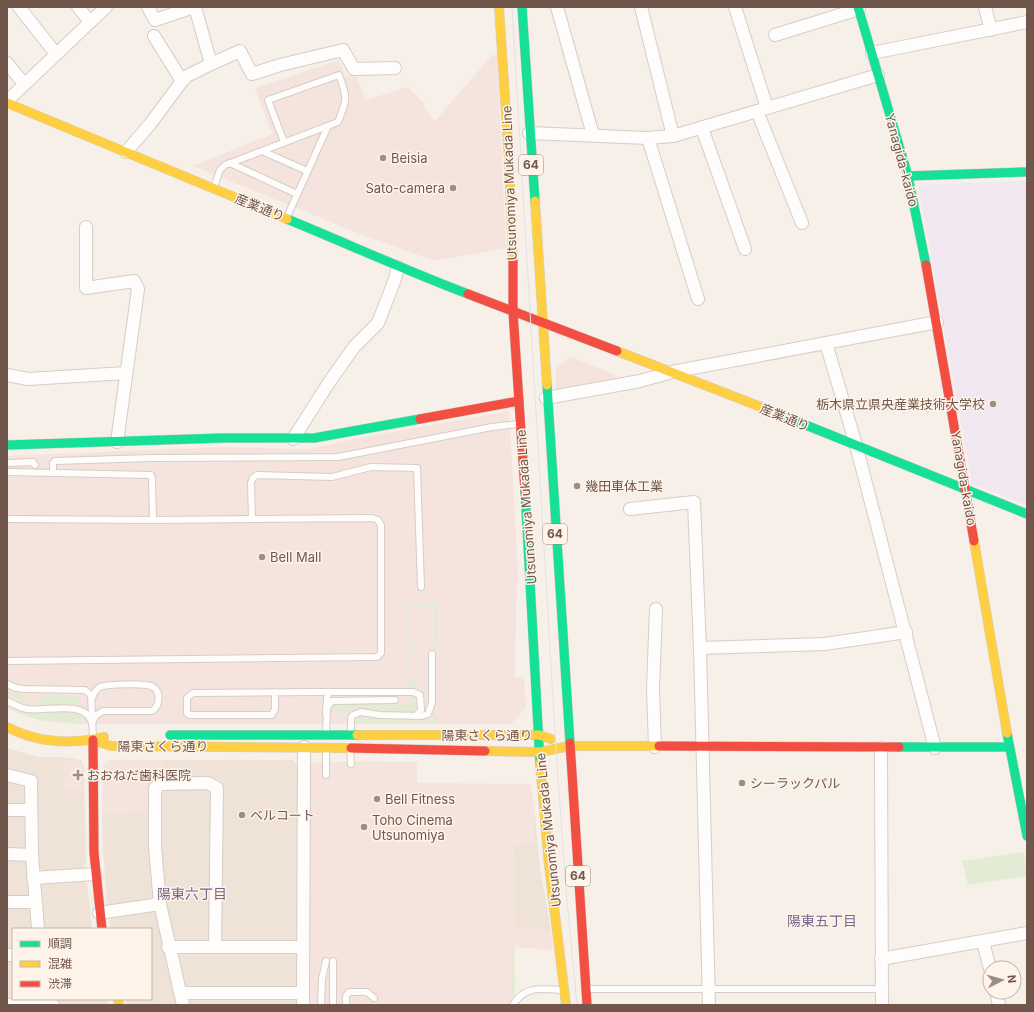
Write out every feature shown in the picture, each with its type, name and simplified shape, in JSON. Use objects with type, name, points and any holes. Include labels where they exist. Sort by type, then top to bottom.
[{"type":"street","points":[[19,7],[56,54]]},
{"type":"street","points":[[78,7],[90,22]]},
{"type":"street","points":[[7,102],[24,84],[106,7]]},
{"type":"street","points":[[148,7],[155,20],[195,7],[211,64]]},
{"type":"street","name":"Utsunomiya Mukada Line","points":[[500,7],[511,206],[513,312],[540,752],[550,865],[566,1005]]},
{"type":"street","name":"Utsunomiya Mukada Line","points":[[522,7],[546,398],[587,1005]]},
{"type":"street","points":[[557,7],[593,135]]},
{"type":"street","points":[[641,7],[673,136]]},
{"type":"street","points":[[735,7],[762,110],[802,223]]},
{"type":"street","points":[[985,7],[991,30]]},
{"type":"street","points":[[775,35],[858,8]]},
{"type":"street","name":"Yanagida-kaido","points":[[858,8],[908,176],[937,322],[1010,748],[1027,836]]},
{"type":"street","points":[[872,53],[1027,22]]},
{"type":"street","points":[[154,36],[182,81]]},
{"type":"street","points":[[126,152],[151,123],[187,76],[240,51],[252,74],[280,65],[343,50],[354,69],[395,68]]},
{"type":"street","points":[[7,63],[24,84]]},
{"type":"street","points":[[529,133],[648,138],[673,136],[878,75]]},
{"type":"street","name":"産業通り","points":[[7,102],[370,252],[398,267],[672,372],[1027,514]]},
{"type":"street","points":[[702,128],[746,248]]},
{"type":"street","points":[[648,138],[698,299]]},
{"type":"street","points":[[908,176],[1027,172]]},
{"type":"street","points":[[86,227],[86,288],[134,282],[138,288],[117,442]]},
{"type":"street","points":[[293,439],[330,381],[354,347],[378,323],[395,279],[398,267]]},
{"type":"street","points":[[546,398],[640,381],[672,372],[937,322]]},
{"type":"street","points":[[826,343],[856,445],[906,632],[935,748]]},
{"type":"street","points":[[7,375],[28,379],[126,373]]},
{"type":"street","points":[[7,445],[223,438],[314,438],[519,401]]},
{"type":"street","points":[[630,509],[694,502],[703,748],[709,1005]]},
{"type":"street","points":[[655,747],[653,688],[656,609]]},
{"type":"street","points":[[700,648],[825,644],[906,632]]},
{"type":"street","name":"陽東さくら通り","points":[[7,727],[20,734],[38,740],[61,742],[93,740],[111,735]]},
{"type":"street","name":"陽東さくら通り","points":[[159,735],[539,735],[570,746]]},
{"type":"street","points":[[93,740],[95,874],[102,928]]},
{"type":"street","name":"陽東さくら通り","points":[[93,740],[111,746],[326,747],[540,752],[570,746]]},
{"type":"street","points":[[570,746],[703,748],[1010,748]]},
{"type":"street","points":[[180,993],[303,999],[304,747]]},
{"type":"street","points":[[881,748],[882,1005]]},
{"type":"street","points":[[7,775],[31,781],[32,855],[38,928]]},
{"type":"street","points":[[183,1005],[168,947],[160,904],[155,847],[155,788],[161,784],[208,783],[216,788],[215,946]]},
{"type":"street","points":[[7,810],[31,810]]},
{"type":"street","points":[[7,854],[32,855]]},
{"type":"street","points":[[34,878],[95,874]]},
{"type":"street","points":[[7,902],[35,902]]},
{"type":"street","points":[[99,913],[160,904]]},
{"type":"street","points":[[881,958],[983,942],[1027,933]]},
{"type":"street","points":[[983,942],[988,960]]},
{"type":"street","points":[[168,947],[303,947]]},
{"type":"street","points":[[7,1004],[53,1005]]},
{"type":"lane","points":[[213,188],[220,170],[225,165],[338,122],[346,103],[347,95],[339,75],[268,100],[284,142]]},
{"type":"lane","points":[[286,218],[328,126]]},
{"type":"lane","points":[[262,151],[307,171]]},
{"type":"lane","points":[[230,163],[297,194]]},
{"type":"lane","points":[[53,468],[53,463],[55,461],[152,458],[338,457],[492,427],[520,424]]},
{"type":"lane","points":[[7,463],[33,462],[35,465]]},
{"type":"lane","points":[[252,519],[251,483],[253,478],[257,475],[332,477],[371,467],[417,468],[421,587]]},
{"type":"lane","points":[[7,472],[151,475],[153,520]]},
{"type":"lane","points":[[7,519],[153,520],[372,518],[378,520],[381,525],[381,653],[377,657],[7,661]]},
{"type":"lane","points":[[352,734],[351,718],[353,715],[361,712],[380,715],[416,716],[428,714],[432,696],[432,654]]},
{"type":"lane","points":[[7,684],[16,688],[25,689],[85,690],[90,692],[92,699],[93,740]]},
{"type":"lane","points":[[92,699],[94,692],[102,686],[134,685],[152,686],[157,691],[158,699],[157,706],[152,711],[103,711],[95,716],[92,723]]},
{"type":"lane","points":[[275,692],[275,709],[272,716],[189,715],[187,713],[187,698],[193,693],[275,692],[326,694],[417,692],[420,695],[421,710],[416,716]]},
{"type":"lane","points":[[326,694],[326,734]]},
{"type":"lane","points":[[326,713],[329,702],[332,700],[395,700]]},
{"type":"lane","points":[[7,701],[27,709],[78,709],[88,714],[92,723]]},
{"type":"lane","points":[[326,747],[326,775]]},
{"type":"lane","points":[[350,748],[351,764]]},
{"type":"lane","points":[[321,1005],[322,979],[330,961],[333,1005]]},
{"type":"lane","points":[[585,989],[881,989]]},
{"type":"lane","points":[[513,1005],[522,993],[528,990],[565,990]]},
{"type":"lane","points":[[346,1005],[346,996],[348,992],[367,992],[374,998]]},
{"type":"shaded area","points":[[492,55],[497,55],[506,248],[435,261],[365,236],[193,166],[272,134],[255,88],[339,60],[346,77],[355,73],[366,100],[408,87],[425,104],[424,107],[435,121]]},
{"type":"shaded area","name":"栃木県立県央産業技術大学校","points":[[1027,181],[1027,505],[972,483],[918,185]]},
{"type":"shaded area","points":[[571,357],[615,375],[616,380],[556,392],[556,368]]},
{"type":"shaded area","name":"Bell Mall","points":[[509,411],[518,570],[515,677],[524,677],[526,708],[511,724],[76,724],[38,720],[7,707],[7,456],[222,447],[309,449],[364,437]]},
{"type":"shaded area","points":[[7,748],[38,757],[78,759],[84,765],[86,864],[80,870],[44,872],[37,867],[35,777],[7,768]]},
{"type":"shaded area","name":"おおねだ歯科医院","points":[[82,760],[83,790],[63,790],[63,761]]},
{"type":"shaded area","points":[[109,760],[162,760],[162,779],[151,780],[151,812],[102,813],[103,766]]},
{"type":"shaded area","points":[[162,760],[293,760],[299,767],[299,936],[294,941],[225,942],[220,938],[220,780],[162,779]]},
{"type":"shaded area","points":[[356,761],[417,762],[417,783],[531,784],[535,816],[534,845],[514,845],[515,929],[551,930],[553,950],[515,947],[515,997],[510,1005],[309,1005],[309,763]]},
{"type":"shaded area","points":[[7,780],[26,787],[26,800],[21,805],[7,805]]},
{"type":"shaded area","points":[[166,788],[205,788],[212,794],[210,938],[205,942],[175,943],[170,937],[161,867],[161,793]]},
{"type":"shaded area","points":[[151,812],[155,895],[151,901],[111,906],[107,903],[102,813]]},
{"type":"shaded area","points":[[7,814],[21,814],[26,818],[27,846],[21,850],[7,850]]},
{"type":"shaded area","points":[[534,816],[540,869],[551,930],[515,929],[514,845],[534,845]]},
{"type":"shaded area","points":[[7,859],[21,859],[27,864],[30,893],[25,898],[7,898]]},
{"type":"shaded area","points":[[81,879],[87,883],[92,928],[43,928],[38,887],[44,882]]},
{"type":"shaded area","points":[[7,908],[26,908],[32,912],[35,928],[12,928],[12,949],[7,949]]},
{"type":"shaded area","points":[[152,911],[157,913],[164,950],[178,1005],[127,1005],[125,1000],[152,1000],[152,928],[111,928],[109,921],[114,916]]},
{"type":"shaded area","points":[[179,951],[293,951],[298,956],[298,984],[292,988],[185,989],[174,957]]},
{"type":"shaded area","points":[[7,960],[12,960],[12,999],[7,999]]},
{"type":"shaded area","points":[[191,998],[292,998],[298,1002],[298,1005],[187,1005]]},
{"type":"shaded area","points":[[57,1000],[107,1000],[108,1005],[59,1005]]},
{"type":"green space","points":[[407,602],[409,602],[409,605],[429,605],[429,602],[434,602],[437,607],[437,646],[428,646],[433,644],[433,608],[409,607],[409,644],[417,645],[407,646]]},
{"type":"green space","points":[[407,652],[417,652],[417,654],[409,654],[409,680],[416,680],[416,685],[407,687]]},
{"type":"green space","points":[[7,691],[25,695],[27,700],[24,703],[7,694]]},
{"type":"green space","points":[[41,696],[76,696],[79,697],[79,704],[40,705],[37,700]]},
{"type":"green space","points":[[409,696],[415,697],[416,700],[416,711],[411,713],[399,714],[367,708],[343,713],[330,710],[334,703],[409,705]]},
{"type":"green space","points":[[7,705],[25,712],[77,713],[82,716],[83,724],[34,718],[16,712],[7,707]]},
{"type":"green space","points":[[436,713],[439,724],[355,724],[357,718],[365,716],[381,720],[427,721],[433,720]]},
{"type":"green space","points":[[1024,852],[1027,876],[968,885],[962,861]]},
{"type":"green space","points":[[514,949],[515,997],[511,1003],[511,951]]},
{"type":"tram line","points":[[512,7],[556,749],[566,890],[577,1005]]},
{"type":"traffic: fast","points":[[522,7],[535,201]]},
{"type":"traffic: fast","points":[[858,7],[908,176],[926,265]]},
{"type":"traffic: fast","points":[[908,176],[1027,172]]},
{"type":"traffic: fast","points":[[287,219],[468,294]]},
{"type":"traffic: fast","points":[[547,385],[570,743]]},
{"type":"traffic: fast","points":[[766,409],[1027,514]]},
{"type":"traffic: fast","points":[[7,445],[223,438],[314,438],[420,419]]},
{"type":"traffic: fast","points":[[525,491],[540,763]]},
{"type":"traffic: fast","points":[[1007,733],[1027,836]]},
{"type":"traffic: fast","points":[[170,735],[357,735]]},
{"type":"traffic: fast","points":[[899,747],[1009,747]]},
{"type":"traffic: slow","points":[[499,7],[509,159],[513,261]]},
{"type":"traffic: slow","points":[[7,103],[287,219]]},
{"type":"traffic: slow","points":[[535,201],[547,385]]},
{"type":"traffic: slow","points":[[617,351],[766,409]]},
{"type":"traffic: slow","points":[[974,541],[1007,733]]},
{"type":"traffic: slow","points":[[7,727],[30,736],[54,741],[67,742],[91,740],[104,737]]},
{"type":"traffic: slow","points":[[357,735],[539,735],[551,739]]},
{"type":"traffic: slow","points":[[93,740],[111,746],[351,748]]},
{"type":"traffic: slow","points":[[485,751],[540,752],[570,746],[659,746]]},
{"type":"traffic: slow","points":[[540,763],[549,865],[566,1005]]},
{"type":"traffic: slow","points":[[118,1000],[119,1005]]},
{"type":"traffic: jam","points":[[513,261],[513,312],[525,491]]},
{"type":"traffic: jam","points":[[926,265],[974,541]]},
{"type":"traffic: jam","points":[[468,294],[617,351]]},
{"type":"traffic: jam","points":[[420,419],[519,401]]},
{"type":"traffic: jam","points":[[93,740],[94,853],[102,928]]},
{"type":"traffic: jam","points":[[570,743],[587,1005]]},
{"type":"traffic: jam","points":[[659,746],[899,747]]},
{"type":"traffic: jam","points":[[351,748],[485,751]]},
{"type":"place","name":"Beisia","points":[[383,158]]},
{"type":"place","name":"Sato-camera","points":[[453,188]]},
{"type":"place","name":"栃木県立県央産業技術大学校","points":[[993,404]]},
{"type":"place","name":"幾田車体工業","points":[[577,486]]},
{"type":"place","name":"Bell Mall","points":[[262,557]]},
{"type":"place","name":"おおねだ歯科医院","points":[[78,775]]},
{"type":"place","name":"シーラックパル","points":[[742,783]]},
{"type":"place","name":"Bell Fitness","points":[[377,799]]},
{"type":"place","name":"ベルコート","points":[[242,815]]},
{"type":"place","name":"Toho Cinema Utsunomiya","points":[[364,827]]},
{"type":"district","name":"陽東六丁目","points":[[192,894]]},
{"type":"district","name":"陽東五丁目","points":[[822,921]]}]
